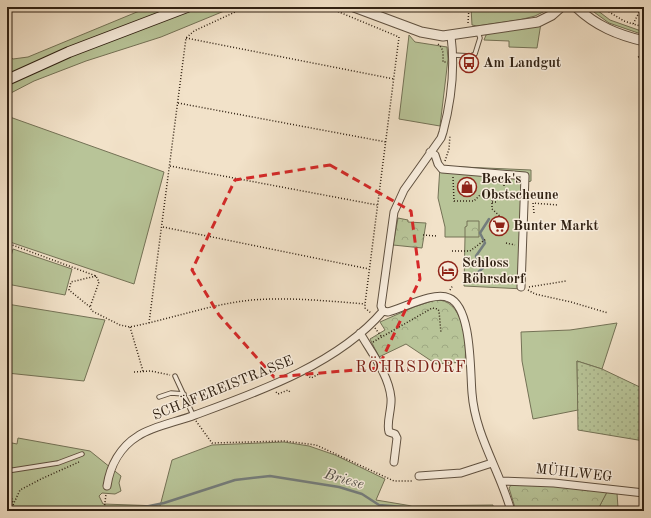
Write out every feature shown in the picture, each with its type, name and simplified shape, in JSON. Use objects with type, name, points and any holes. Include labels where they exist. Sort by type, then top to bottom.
[{"type":"main road","points":[[7,80],[69,52],[187,7]]},
{"type":"street","points":[[354,7],[434,36],[451,36],[538,22],[552,15],[561,7]]},
{"type":"street","points":[[576,7],[587,17],[608,30],[644,41]]},
{"type":"street","points":[[451,36],[453,55],[446,122],[441,138],[404,190],[394,212],[381,306],[383,311],[388,312],[432,297],[442,296],[454,301],[463,315],[467,332],[473,410],[492,463],[502,482],[510,507]]},
{"type":"street","points":[[430,152],[435,155],[438,164],[442,169],[525,176],[521,287]]},
{"type":"street","name":"SCHÄFEREISTRASSE","points":[[107,486],[109,475],[117,456],[138,436],[272,385],[314,364],[360,333],[383,311]]},
{"type":"street","points":[[360,333],[381,370],[391,397],[392,410],[388,428],[389,432],[395,434],[397,438],[394,462]]},
{"type":"street","points":[[419,476],[461,473],[492,463]]},
{"type":"street","name":"MÜHLWEG","points":[[502,482],[554,483],[644,493]]},
{"type":"lane","points":[[453,55],[471,56],[475,54],[480,38],[478,32]]},
{"type":"lane","points":[[175,376],[193,416]]},
{"type":"lane","points":[[159,397],[172,393],[184,394]]},
{"type":"lane","points":[[7,471],[58,463],[82,454]]},
{"type":"path","points":[[149,323],[186,38],[194,31],[246,7]]},
{"type":"path","points":[[328,7],[399,38],[365,304],[365,308],[377,318]]},
{"type":"path","points":[[468,33],[469,7]]},
{"type":"path","points":[[601,7],[624,21],[644,27]]},
{"type":"path","points":[[633,24],[642,7]]},
{"type":"path","points":[[186,38],[394,79]]},
{"type":"path","points":[[638,57],[644,55]]},
{"type":"path","points":[[178,103],[386,142]]},
{"type":"path","points":[[170,166],[377,205]]},
{"type":"path","points":[[453,174],[454,201],[474,201],[486,189],[492,189],[492,209],[501,218],[493,222],[499,226]]},
{"type":"path","points":[[492,202],[498,202]]},
{"type":"path","points":[[534,213],[533,203],[558,204]]},
{"type":"path","points":[[162,227],[369,269]]},
{"type":"path","points":[[423,234],[437,236]]},
{"type":"path","points":[[452,251],[470,251],[486,239]]},
{"type":"path","points":[[7,243],[96,276],[99,282],[90,307]]},
{"type":"path","points":[[506,243],[515,244]]},
{"type":"path","points":[[448,271],[452,272]]},
{"type":"path","points":[[96,276],[71,282],[69,290],[90,307],[92,311],[120,325],[130,327],[209,308],[252,300],[301,299],[365,304]]},
{"type":"path","points":[[532,287],[566,280]]},
{"type":"path","points":[[535,294],[571,302],[608,313]]},
{"type":"path","points":[[439,304],[438,309],[441,333]]},
{"type":"path","points":[[366,343],[372,343],[432,308],[438,309]]},
{"type":"path","points":[[130,327],[143,371]]},
{"type":"path","points":[[379,333],[382,337]]},
{"type":"path","points":[[134,372],[143,371],[175,376]]},
{"type":"path","points":[[311,378],[319,375],[317,371]]},
{"type":"path","points":[[272,385],[278,394],[289,390]]},
{"type":"path","points":[[193,416],[212,443],[266,441],[302,442],[316,445],[394,481],[414,481],[419,476]]},
{"type":"path","points":[[13,505],[20,490],[81,461]]},
{"type":"path","points":[[7,481],[15,511]]},
{"type":"path","points":[[104,511],[107,486]]},
{"type":"highlighted area","points":[[330,165],[411,211],[420,279],[378,368],[274,377],[219,315],[192,270],[235,180]]},
{"type":"green space","points":[[149,7],[234,7],[161,37],[86,61],[34,81],[7,95],[7,55],[13,59],[28,57]]},
{"type":"green space","points":[[471,7],[546,7],[545,11],[535,16],[519,20],[477,26],[472,25]]},
{"type":"green space","points":[[587,7],[593,7],[610,20],[644,32],[644,35],[609,23]]},
{"type":"green space","points":[[541,23],[537,48],[509,47],[509,41],[484,40],[486,35],[491,33]]},
{"type":"green space","points":[[409,35],[415,42],[447,47],[448,59],[440,126],[399,119]]},
{"type":"green space","points":[[7,116],[164,172],[134,284],[7,241]]},
{"type":"green space","points":[[440,166],[531,170],[531,181],[528,182],[524,289],[464,286],[465,237],[445,237],[445,227],[438,198]]},
{"type":"green space","points":[[398,218],[408,220],[408,222],[426,223],[422,248],[393,245]]},
{"type":"green space","points":[[467,221],[479,221],[479,237],[465,237],[465,227],[467,226]]},
{"type":"green space","points":[[13,249],[72,269],[65,295],[7,284],[7,270]]},
{"type":"green space","points":[[435,300],[444,301],[452,306],[457,313],[464,333],[465,362],[436,364],[406,344],[379,357],[370,339],[385,330],[380,322],[414,307]]},
{"type":"green space","points":[[7,304],[105,320],[84,381],[7,373]]},
{"type":"green space","points":[[617,323],[602,369],[577,361],[578,410],[533,419],[522,361],[521,332],[570,330]]},
{"type":"green space","points":[[577,361],[602,369],[644,389],[644,441],[578,430]]},
{"type":"green space","points":[[18,438],[90,451],[121,476],[119,483],[121,491],[115,494],[102,493],[99,496],[103,504],[160,506],[172,460],[212,445],[284,442],[309,446],[335,455],[385,479],[376,500],[412,506],[493,505],[493,511],[7,511],[7,442],[17,444]]},
{"type":"green space","points":[[511,485],[559,486],[607,492],[597,511],[516,511],[509,488]]},
{"type":"green space","points":[[607,492],[617,493],[618,508],[622,511],[597,511]]},
{"type":"waterway","points":[[476,282],[476,274],[483,268],[476,256],[485,243],[480,233],[489,219]]},
{"type":"waterway","name":"Briese","points":[[125,511],[164,503],[235,480],[270,476],[339,487],[362,494],[379,505],[415,508],[517,508],[584,511]]},
{"type":"place","name":"Am Landgut","points":[[469,63]]},
{"type":"place","name":"Beck's Obstscheune","points":[[467,187]]},
{"type":"place","name":"Bunter Markt","points":[[499,226]]},
{"type":"place","name":"Schloss Röhrsdorf","points":[[448,271]]},
{"type":"district","name":"RÖHRSDORF","points":[[411,368]]}]
